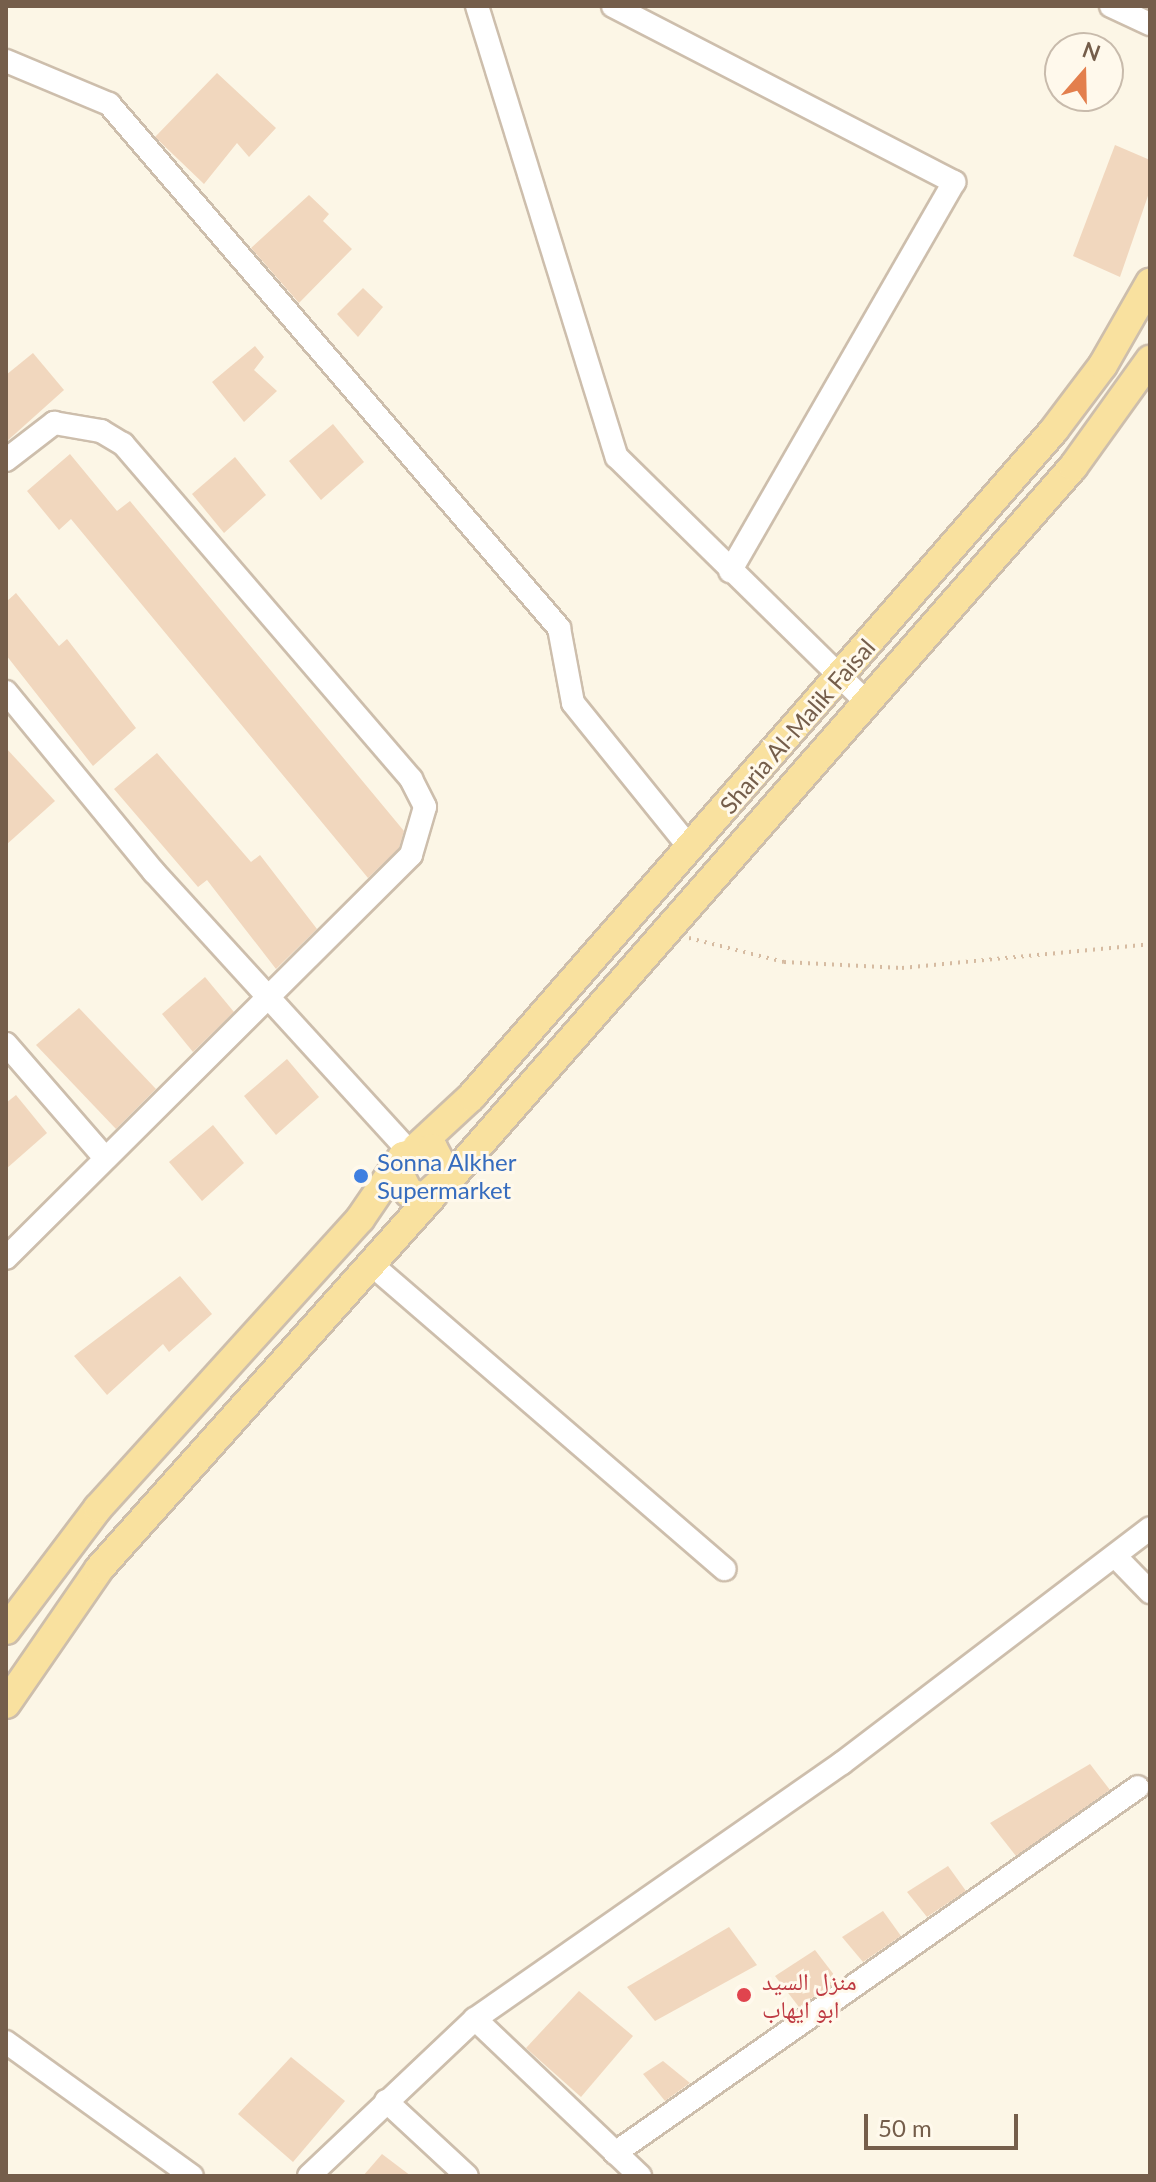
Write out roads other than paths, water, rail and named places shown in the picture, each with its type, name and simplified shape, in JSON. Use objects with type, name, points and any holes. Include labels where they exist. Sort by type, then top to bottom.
[{"type":"main road","name":"Sharia Al-Malik Faisal","points":[[6,1630],[98,1508],[408,1157],[471,1097],[843,676],[1081,397],[1150,283]]},
{"type":"main road","name":"Sharia Al-Malik Faisal","points":[[6,1704],[99,1569],[867,703],[1099,435],[1150,360]]},
{"type":"main road","points":[[408,1157],[445,1159],[439,1189],[409,1193],[408,1157]]},
{"type":"street","points":[[477,6],[617,457],[730,571],[843,676],[867,703]]},
{"type":"street","points":[[613,6],[954,182],[730,571]]},
{"type":"street","points":[[1111,6],[1150,24]]},
{"type":"street","points":[[6,61],[109,104],[559,628],[573,703],[690,848]]},
{"type":"street","points":[[6,460],[54,423],[101,431],[123,444],[411,779],[425,807],[411,855],[6,1258]]},
{"type":"street","points":[[6,692],[408,1157]]},
{"type":"street","points":[[6,1044],[105,1158]]},
{"type":"street","points":[[371,1264],[724,1569]]},
{"type":"street","points":[[309,2176],[475,2019],[842,1763],[1116,1557],[1150,1528]]},
{"type":"street","points":[[1116,1557],[1150,1592]]},
{"type":"street","points":[[615,2153],[1138,1787]]},
{"type":"street","points":[[475,2019],[640,2176]]},
{"type":"street","points":[[6,2042],[192,2176]]},
{"type":"street","points":[[386,2101],[467,2176]]},
{"type":"place","name":"Sonna Alkher Supermarket","points":[[361,1176]]},
{"type":"place","name":"منزل السيد ابو ايهاب","points":[[744,1995]]}]
